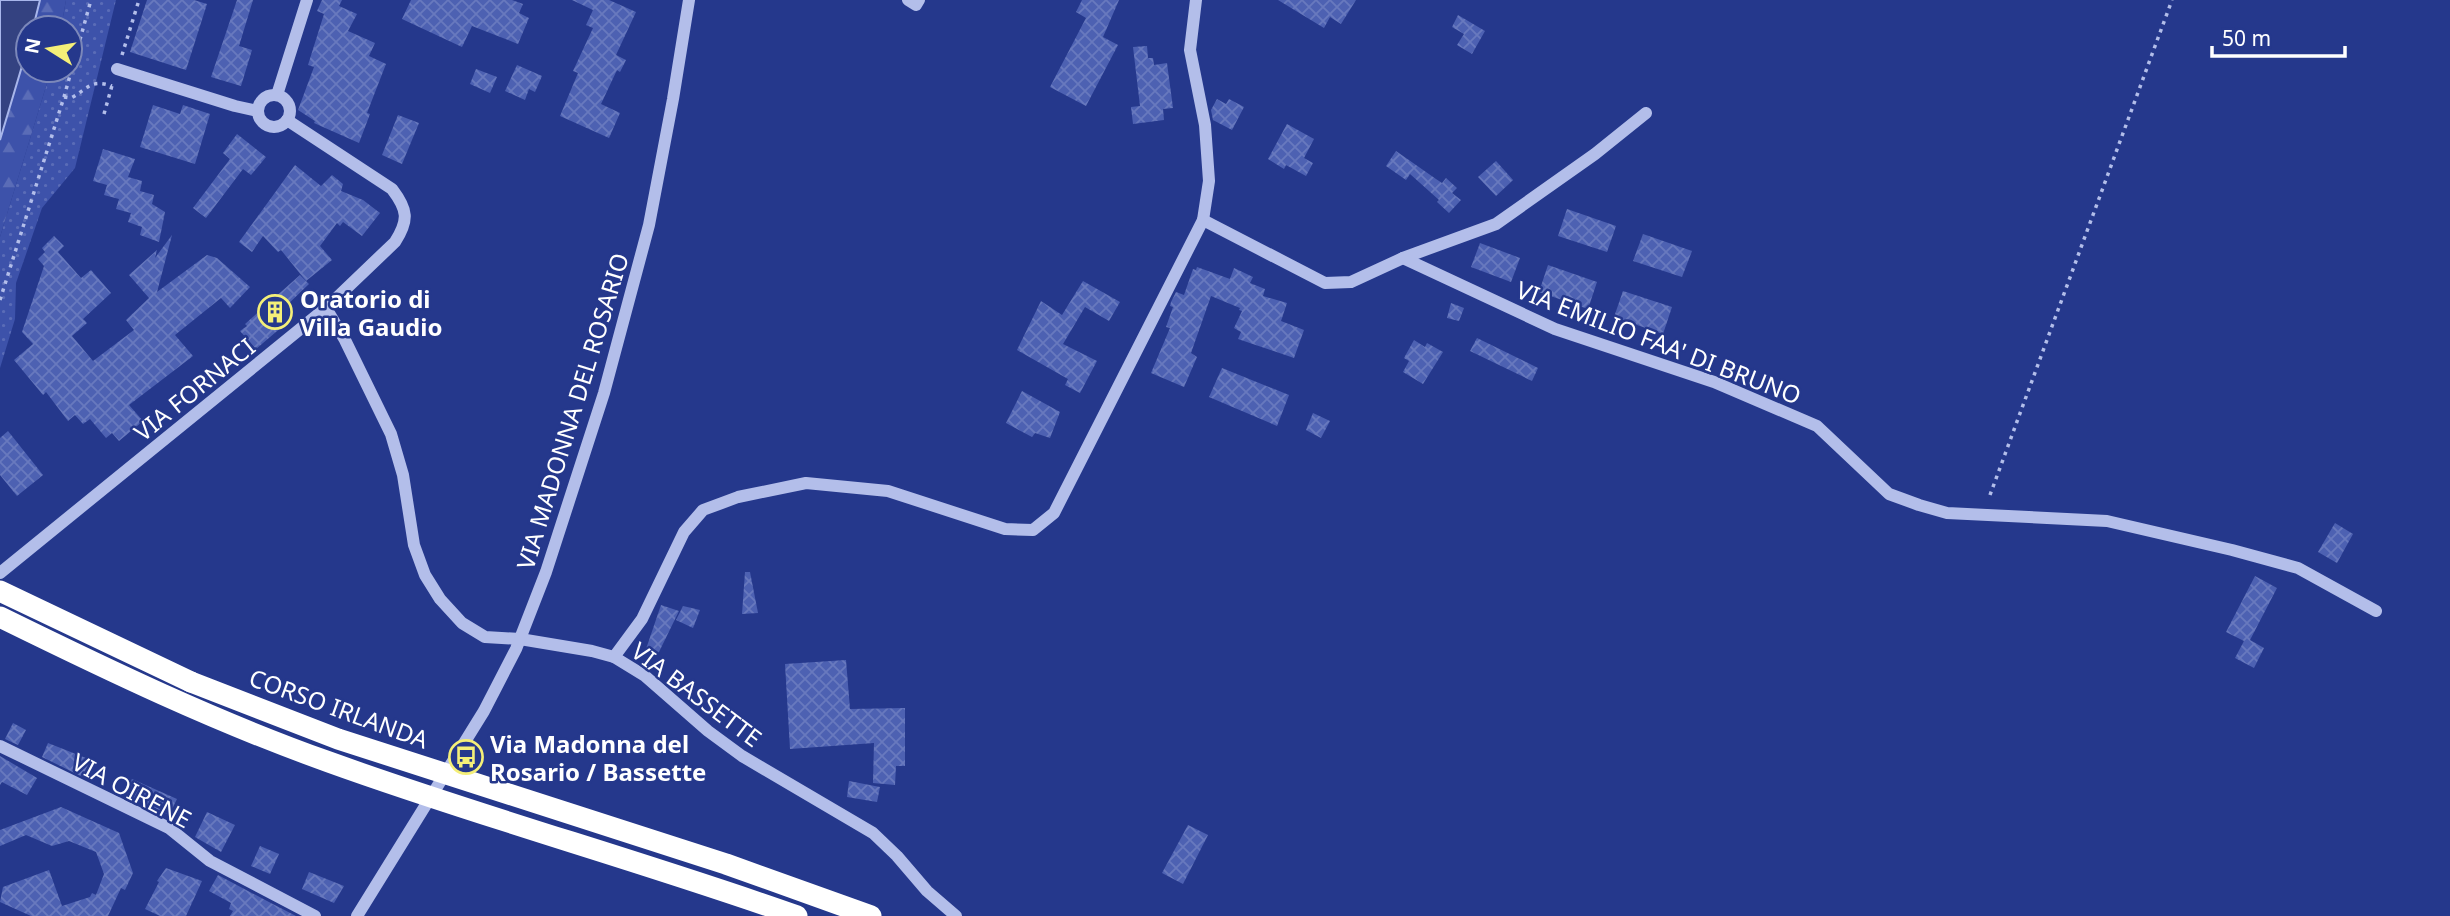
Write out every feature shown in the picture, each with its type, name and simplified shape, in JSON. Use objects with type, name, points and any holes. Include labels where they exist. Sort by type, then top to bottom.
[{"type":"highway","name":"CORSO IRLANDA","points":[[0,591],[191,682],[338,739],[726,864],[871,916]]},
{"type":"highway","points":[[0,617],[182,704],[329,762],[797,916]]},
{"type":"street","points":[[276,95],[307,0]]},
{"type":"street","name":"VIA MADONNA DEL ROSARIO","points":[[358,916],[471,734],[520,639],[546,572],[593,430],[646,238],[689,0]]},
{"type":"street","points":[[908,0],[916,5],[919,0]]},
{"type":"street","points":[[614,657],[642,619],[684,531],[703,510],[738,497],[806,483],[888,491],[1005,529],[1034,530],[1054,513],[1203,220],[1209,181],[1205,125],[1190,50],[1196,0]]},
{"type":"street","name":"VIA FORNACI","points":[[0,573],[326,308],[395,242],[406,219],[403,204],[392,189],[287,120],[272,127],[262,121],[258,111],[117,69]]},
{"type":"street","points":[[258,111],[263,98],[276,95],[289,104],[287,120]]},
{"type":"street","points":[[1203,220],[1325,283],[1351,282],[1403,258],[1496,224],[1595,155],[1646,113]]},
{"type":"street","name":"VIA EMILIO FAA' DI BRUNO","points":[[1403,258],[1555,329],[1714,382],[1816,426],[1889,494],[1919,505],[1947,513],[2106,521],[2220,547],[2298,568],[2375,611]]},
{"type":"street","name":"VIA BASSETTE","points":[[326,308],[345,340],[391,434],[404,475],[414,545],[425,575],[440,599],[462,623],[485,636],[520,639],[614,657],[645,676],[741,756],[873,833],[927,891],[956,916]]},
{"type":"street","name":"VIA OIRENE","points":[[0,746],[169,828],[210,861],[316,916]]},
{"type":"path","points":[[0,300],[65,97],[91,0]]},
{"type":"path","points":[[1990,495],[2172,0]]},
{"type":"path","points":[[65,97],[71,98],[91,83],[99,82],[112,86]]},
{"type":"green space","points":[[40,0],[66,0],[64,14],[36,14]]},
{"type":"green space","points":[[66,0],[116,0],[75,168],[42,208],[16,283],[15,319],[0,368],[0,237],[47,84],[84,84],[84,14],[64,14]]},
{"type":"green space","points":[[17,84],[47,84],[0,237],[0,140]]},
{"type":"shaded area","points":[[0,0],[40,0],[36,14],[14,14],[14,84],[17,84],[0,140]]},
{"type":"building","points":[[147,0],[194,0],[207,4],[186,70],[130,52]]},
{"type":"building","points":[[237,0],[253,0],[239,46],[252,50],[241,86],[211,77]]},
{"type":"building","points":[[322,0],[342,0],[339,6],[357,14],[348,31],[375,43],[369,56],[386,64],[367,113],[370,114],[359,143],[314,123],[315,121],[298,110],[314,67],[308,65],[324,14],[317,11]]},
{"type":"building","points":[[411,0],[512,0],[523,4],[519,13],[529,18],[518,44],[472,26],[462,47],[402,19]]},
{"type":"building","points":[[572,0],[609,0],[636,12],[616,55],[626,60],[620,72],[617,70],[601,104],[620,113],[609,138],[560,116],[578,73],[573,71],[593,28],[586,25],[593,10]]},
{"type":"building","points":[[1082,0],[1119,0],[1103,37],[1118,45],[1086,106],[1050,87],[1086,18],[1076,12]]},
{"type":"building","points":[[1278,0],[1356,0],[1341,24],[1330,17],[1324,28]]},
{"type":"building","points":[[1458,15],[1485,31],[1472,54],[1457,45],[1464,34],[1452,27]]},
{"type":"building","points":[[1147,46],[1148,58],[1153,58],[1154,65],[1167,63],[1173,108],[1163,109],[1164,120],[1133,124],[1131,107],[1140,106],[1133,47]]},
{"type":"building","points":[[517,65],[542,76],[535,92],[529,89],[525,100],[505,91]]},
{"type":"building","points":[[476,69],[497,77],[490,93],[470,84]]},
{"type":"building","points":[[1217,99],[1226,104],[1229,99],[1244,107],[1232,130],[1213,120],[1211,110]]},
{"type":"building","points":[[153,105],[180,114],[183,105],[210,114],[195,164],[140,147]]},
{"type":"building","points":[[398,115],[419,123],[402,164],[382,155]]},
{"type":"building","points":[[1287,124],[1314,139],[1304,158],[1313,163],[1306,176],[1286,165],[1284,169],[1268,159]]},
{"type":"building","points":[[237,134],[266,157],[251,175],[243,169],[206,218],[193,208],[230,159],[223,153]]},
{"type":"building","points":[[103,149],[135,159],[128,177],[142,181],[140,191],[154,195],[152,204],[165,212],[159,242],[140,235],[142,227],[128,222],[131,213],[116,209],[119,199],[104,195],[107,185],[93,181]]},
{"type":"building","points":[[1396,151],[1442,183],[1446,178],[1457,188],[1452,193],[1461,200],[1449,213],[1437,202],[1439,200],[1410,174],[1406,180],[1386,166]]},
{"type":"building","points":[[1496,161],[1513,180],[1496,196],[1478,177]]},
{"type":"building","points":[[295,165],[321,186],[332,175],[343,184],[341,191],[363,200],[380,213],[362,236],[343,222],[340,226],[337,223],[320,246],[332,260],[306,281],[281,250],[278,252],[263,236],[252,252],[239,242]]},
{"type":"building","points":[[1567,209],[1616,226],[1607,252],[1558,236]]},
{"type":"building","points":[[1643,234],[1692,251],[1682,277],[1633,261]]},
{"type":"building","points":[[172,235],[157,292],[207,255],[217,258],[250,287],[230,308],[221,298],[175,335],[193,356],[129,405],[143,421],[119,441],[112,433],[106,438],[90,419],[83,424],[75,415],[68,421],[46,392],[43,395],[14,360],[33,344],[22,332],[44,266],[38,259],[45,252],[42,248],[54,236],[64,246],[58,252],[81,278],[91,270],[111,293],[83,319],[87,323],[72,336],[93,361],[134,330],[126,320],[149,298],[129,275],[157,250],[155,258]]},
{"type":"building","points":[[1480,243],[1520,258],[1511,282],[1471,267]]},
{"type":"building","points":[[1548,265],[1597,282],[1588,309],[1539,292]]},
{"type":"building","points":[[1197,267],[1230,279],[1234,268],[1253,277],[1250,283],[1265,289],[1263,296],[1287,303],[1281,321],[1304,330],[1294,358],[1238,339],[1241,332],[1234,328],[1242,311],[1211,296],[1191,353],[1197,357],[1184,387],[1151,373],[1170,328],[1166,327],[1173,307],[1170,306],[1171,302],[1176,292],[1184,295],[1193,269],[1196,270]]},
{"type":"building","points":[[300,275],[309,284],[285,307],[291,314],[290,320],[256,349],[240,331]]},
{"type":"building","points":[[1083,281],[1120,302],[1109,321],[1085,307],[1063,344],[1097,361],[1080,393],[1065,385],[1068,379],[1017,350],[1041,301],[1062,315]]},
{"type":"building","points":[[1623,291],[1672,307],[1663,334],[1614,317]]},
{"type":"building","points":[[1451,303],[1464,308],[1459,321],[1447,318]]},
{"type":"building","points":[[1477,338],[1538,368],[1532,381],[1470,351]]},
{"type":"building","points":[[1414,340],[1425,347],[1427,343],[1443,352],[1423,384],[1403,372],[1409,361],[1404,358]]},
{"type":"building","points":[[1222,368],[1289,395],[1277,426],[1209,397]]},
{"type":"building","points":[[1022,391],[1060,412],[1050,438],[1035,433],[1032,437],[1006,423]]},
{"type":"building","points":[[1313,413],[1330,421],[1321,438],[1306,430]]},
{"type":"building","points":[[8,431],[43,475],[17,496],[0,475],[0,438]]},
{"type":"building","points":[[2335,523],[2353,534],[2337,563],[2318,552]]},
{"type":"building","points":[[745,572],[750,572],[758,613],[742,614]]},
{"type":"building","points":[[2255,576],[2277,588],[2250,640],[2264,648],[2254,668],[2235,658],[2244,641],[2226,632]]},
{"type":"building","points":[[661,605],[679,611],[658,654],[646,649]]},
{"type":"building","points":[[683,606],[700,610],[693,628],[676,620]]},
{"type":"building","points":[[846,660],[850,709],[905,708],[905,766],[896,766],[895,785],[873,783],[874,743],[790,749],[785,664]]},
{"type":"building","points":[[13,723],[26,730],[18,745],[5,739]]},
{"type":"building","points":[[48,743],[96,762],[89,780],[42,757]]},
{"type":"building","points":[[0,756],[37,778],[27,795],[2,782],[0,785]]},
{"type":"building","points":[[132,779],[177,799],[169,815],[125,794]]},
{"type":"building","points":[[849,781],[880,787],[877,802],[847,797]]},
{"type":"building","points":[[61,807],[119,833],[133,873],[125,890],[121,888],[108,916],[31,916],[0,902],[3,887],[49,870],[62,906],[90,897],[92,893],[96,895],[104,874],[96,852],[69,841],[52,846],[26,835],[0,846],[0,830]]},
{"type":"building","points":[[207,812],[235,825],[221,852],[195,837]]},
{"type":"building","points":[[1188,825],[1208,835],[1183,884],[1162,873]]},
{"type":"building","points":[[260,846],[279,854],[270,874],[251,866]]},
{"type":"building","points":[[166,868],[202,881],[186,916],[160,916],[145,909]]},
{"type":"building","points":[[309,872],[344,886],[334,903],[302,889]]},
{"type":"building","points":[[218,875],[296,916],[230,916],[233,911],[229,909],[231,903],[209,891]]},
{"type":"place","name":"Oratorio di Villa Gaudio","points":[[275,312]]},
{"type":"place","name":"Via Madonna del Rosario / Bassette","points":[[466,757]]}]
